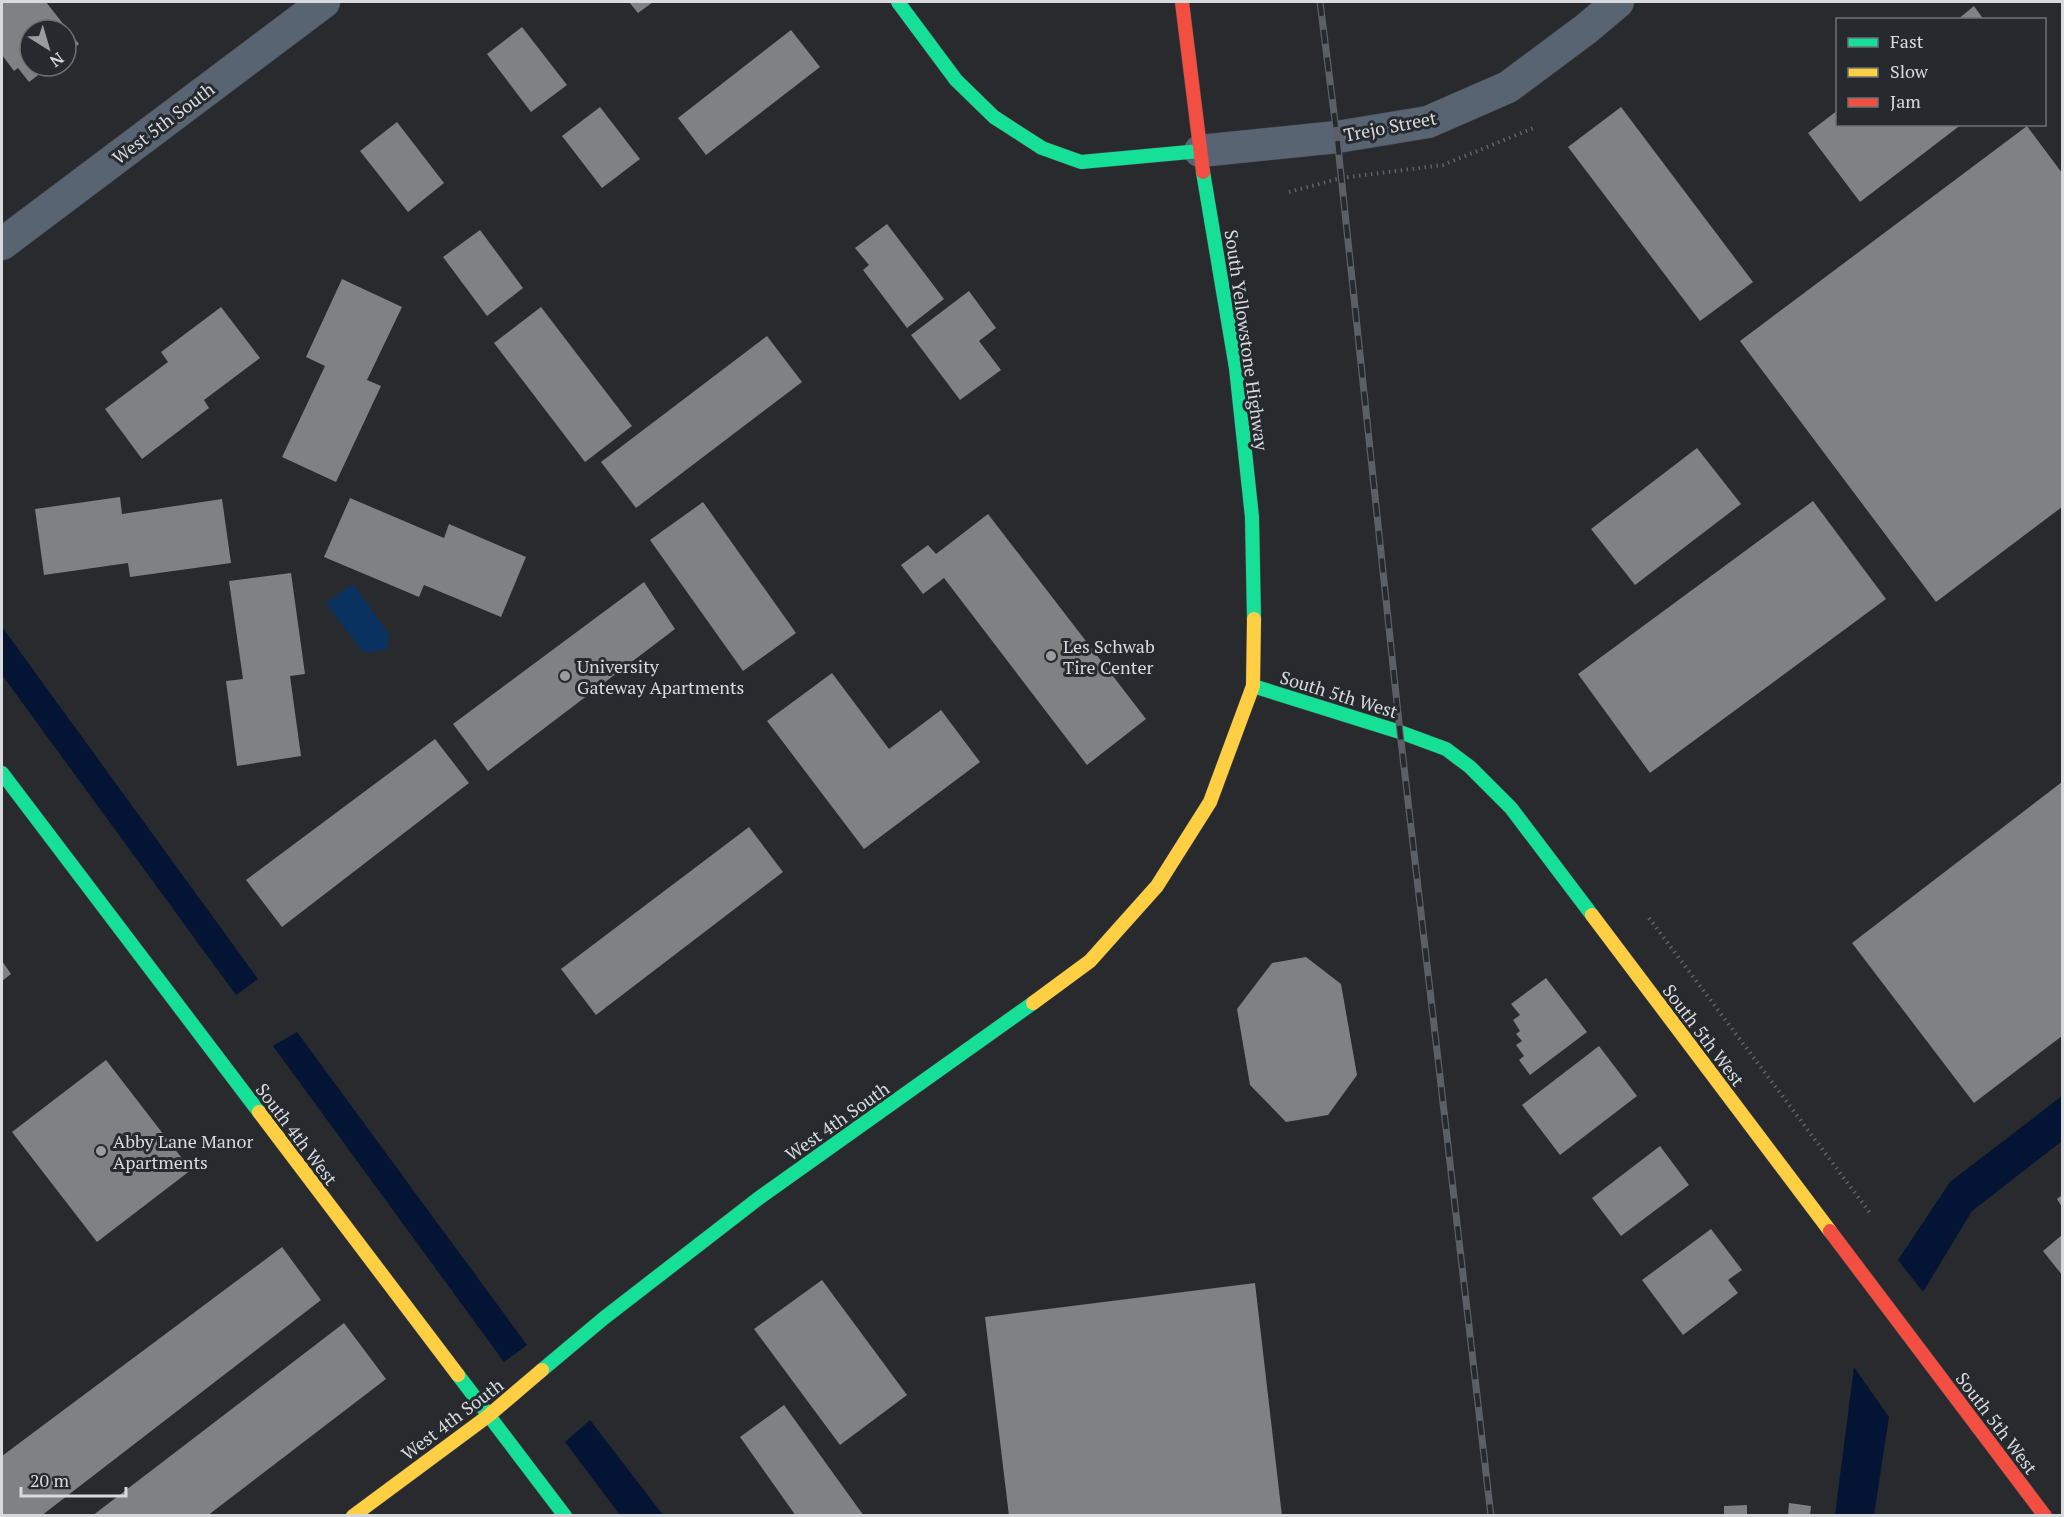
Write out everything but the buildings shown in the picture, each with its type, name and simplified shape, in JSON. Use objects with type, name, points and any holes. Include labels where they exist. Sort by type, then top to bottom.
[{"type":"street","name":"West 5th South","points":[[2,244],[324,2]]},
{"type":"street","points":[[898,2],[956,80],[994,117],[1042,148],[1081,162],[1200,151]]},
{"type":"street","name":"South Yellowstone Highway","points":[[1182,2],[1200,151],[1236,368],[1252,517],[1253,686]]},
{"type":"street","name":"Trejo Street","points":[[1200,151],[1337,136],[1428,122],[1508,87],[1618,2]]},
{"type":"street","name":"West 4th South","points":[[353,1515],[488,1416],[604,1318],[759,1198],[1090,961],[1157,886],[1210,802],[1253,686]]},
{"type":"street","name":"South 5th West","points":[[1253,686],[1400,732],[1446,749],[1470,767],[1511,808],[2045,1515]]},
{"type":"street","name":"South 4th West","points":[[2,773],[565,1515]]},
{"type":"path","points":[[1289,192],[1341,178],[1443,165],[1536,127]]},
{"type":"path","points":[[1648,918],[1870,1212]]},
{"type":"shaded area","points":[[353,584],[389,634],[388,649],[364,653],[326,603]]},
{"type":"shaded area","points":[[2,627],[258,979],[236,995],[2,675]]},
{"type":"shaded area","points":[[297,1032],[527,1345],[504,1362],[273,1046]]},
{"type":"shaded area","points":[[2062,1096],[2062,1141],[1972,1211],[1923,1292],[1898,1260],[1950,1182]]},
{"type":"shaded area","points":[[1854,1367],[1889,1417],[1874,1515],[1835,1515]]},
{"type":"shaded area","points":[[590,1420],[663,1515],[620,1515],[565,1442]]},
{"type":"railway","points":[[1320,2],[1337,137],[1400,732],[1491,1516]]},
{"type":"traffic: fast","points":[[898,2],[956,80],[994,117],[1042,148],[1081,162],[1200,151]]},
{"type":"traffic: fast","points":[[1203,172],[1236,368],[1252,517],[1254,619]]},
{"type":"traffic: fast","points":[[1253,686],[1400,732],[1446,749],[1470,767],[1511,808],[1592,915]]},
{"type":"traffic: fast","points":[[2,773],[259,1112]]},
{"type":"traffic: fast","points":[[542,1370],[604,1318],[759,1198],[1033,1003]]},
{"type":"traffic: fast","points":[[458,1375],[565,1516]]},
{"type":"traffic: slow","points":[[1033,1003],[1090,961],[1157,886],[1210,802],[1253,686],[1254,619]]},
{"type":"traffic: slow","points":[[1592,915],[1830,1231]]},
{"type":"traffic: slow","points":[[259,1112],[458,1375]]},
{"type":"traffic: slow","points":[[353,1516],[488,1416],[542,1370]]},
{"type":"traffic: jam","points":[[1182,2],[1203,172]]},
{"type":"traffic: jam","points":[[1830,1231],[2045,1516]]},
{"type":"place","name":"Les Schwab Tire Center","points":[[1051,656]]},
{"type":"place","name":"University Gateway Apartments","points":[[565,676]]},
{"type":"place","name":"Abby Lane Manor Apartments","points":[[101,1151]]}]
